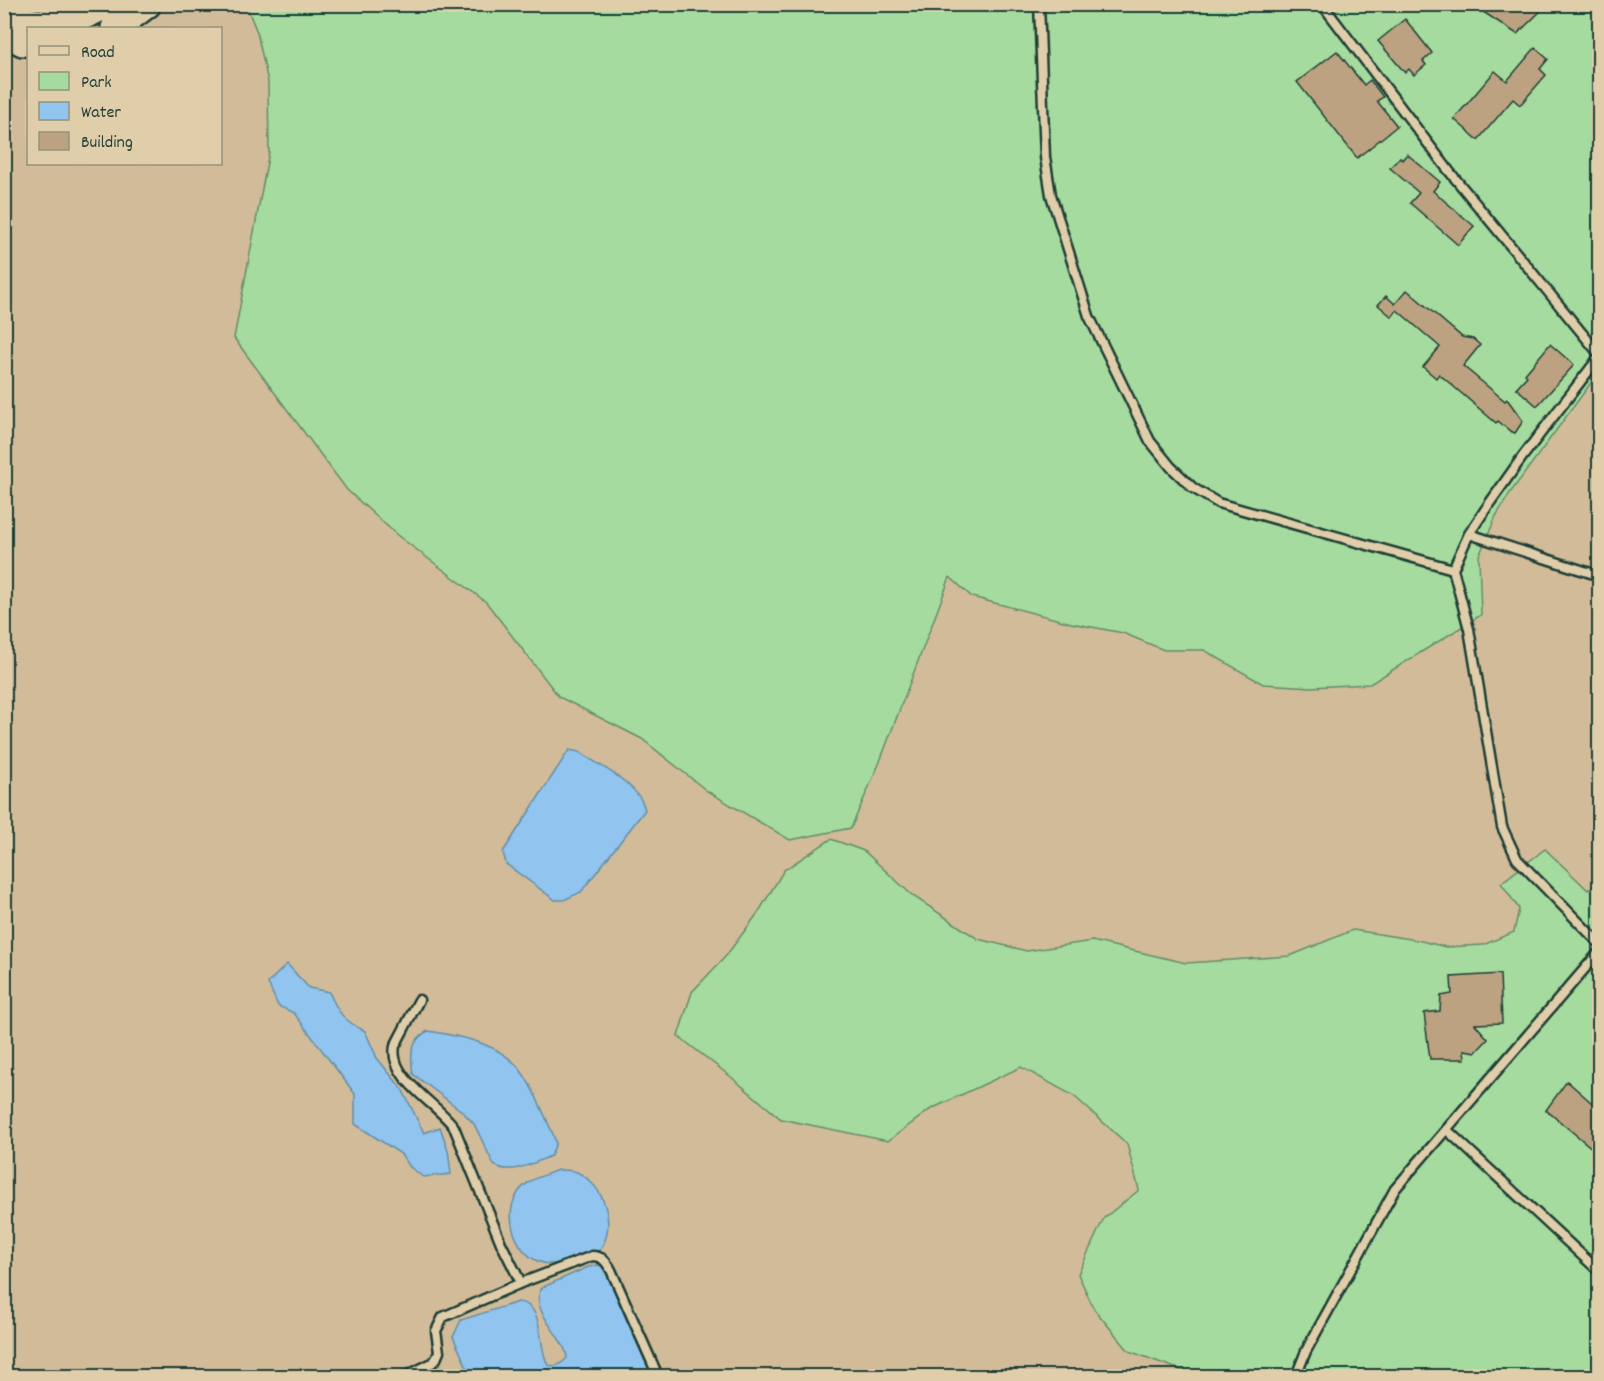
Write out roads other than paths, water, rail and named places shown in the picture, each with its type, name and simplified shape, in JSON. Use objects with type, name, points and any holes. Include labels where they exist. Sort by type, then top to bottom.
[{"type":"main road","points":[[4,12],[29,22],[52,22],[85,16],[105,4]]},
{"type":"main road","points":[[116,27],[147,4]]},
{"type":"main road","points":[[4,32],[27,42]]},
{"type":"lane","points":[[1039,4],[1046,157],[1051,195],[1089,316],[1150,441],[1171,467],[1193,488],[1218,503],[1454,568]]},
{"type":"lane","points":[[1322,4],[1449,171],[1599,356],[1523,456],[1469,534],[1454,568],[1469,629],[1502,827],[1517,859],[1599,944]]},
{"type":"lane","points":[[1469,534],[1599,576]]},
{"type":"lane","points":[[1296,1377],[1306,1351],[1395,1190],[1599,951]]},
{"type":"lane","points":[[419,1000],[395,1046],[396,1065],[402,1076],[448,1118],[454,1127],[501,1243],[521,1283]]},
{"type":"lane","points":[[1447,1130],[1599,1272]]},
{"type":"lane","points":[[406,1377],[436,1359],[439,1352],[436,1331],[443,1317],[521,1283],[592,1256],[606,1260],[658,1377]]},
{"type":"water","points":[[569,750],[579,752],[627,784],[636,792],[645,810],[581,892],[564,900],[555,900],[506,864],[503,852]]},
{"type":"water","points":[[287,964],[309,988],[329,992],[342,1016],[365,1031],[377,1058],[402,1089],[424,1133],[440,1127],[448,1150],[451,1174],[423,1177],[410,1167],[401,1154],[355,1124],[355,1094],[294,1013],[278,1006],[268,983]]},
{"type":"water","points":[[428,1031],[481,1043],[516,1064],[532,1089],[553,1134],[556,1143],[551,1156],[515,1169],[494,1165],[474,1124],[463,1112],[413,1074],[413,1049],[418,1039]]},
{"type":"water","points":[[558,1170],[577,1172],[595,1187],[605,1207],[608,1229],[600,1250],[551,1264],[530,1257],[523,1249],[513,1229],[511,1217],[516,1196],[524,1186],[534,1179]]},
{"type":"water","points":[[598,1265],[604,1267],[656,1376],[471,1376],[453,1337],[461,1320],[518,1302],[533,1310],[537,1318],[548,1365],[556,1366],[567,1358],[560,1341],[542,1313],[539,1295],[543,1287],[588,1267]]}]
